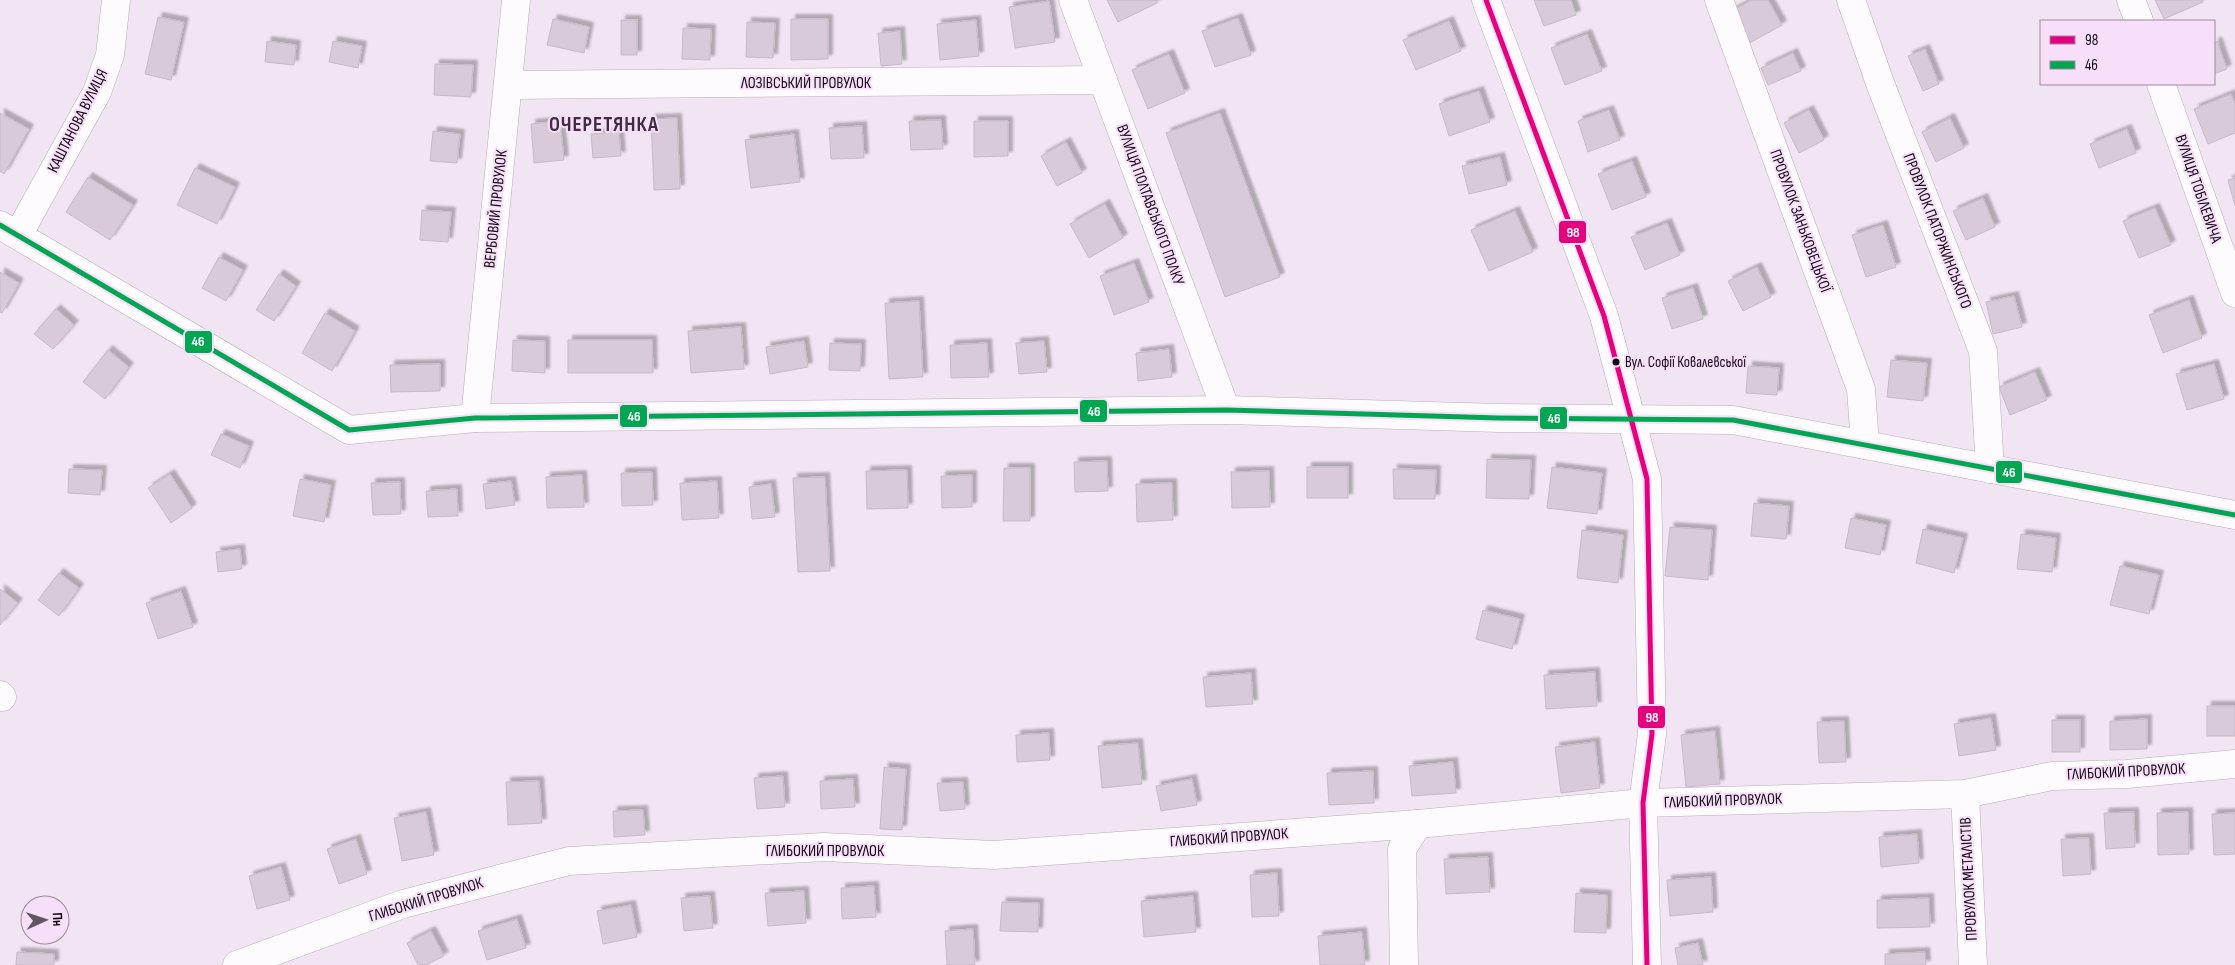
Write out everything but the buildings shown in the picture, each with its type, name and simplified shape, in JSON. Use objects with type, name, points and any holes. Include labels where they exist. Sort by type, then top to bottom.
[{"type":"street","name":"КАШТАНОВА ВУЛИЦЯ","points":[[9,230],[97,92],[110,55],[116,0]]},
{"type":"street","name":"ВЕРБОВИЙ ПРОВУЛОК","points":[[475,418],[516,0]]},
{"type":"street","name":"ВУЛИЦЯ ПОЛТАВСЬКОГО ПОЛКУ","points":[[1073,0],[1226,410]]},
{"type":"street","points":[[1486,0],[1604,316],[1647,478],[1652,734],[1643,804],[1647,965]]},
{"type":"street","name":"ПРОВУЛОК ЗАНЬКОВЕЦЬКОЇ","points":[[1720,0],[1860,388],[1865,445]]},
{"type":"street","name":"ПРОВУЛОК ПАТОРЖИНСЬКОГО","points":[[1851,0],[1880,83],[1983,351],[1990,468]]},
{"type":"street","points":[[2131,0],[2139,20]]},
{"type":"street","name":"ЛОЗІВСЬКИЙ ПРОВУЛОК","points":[[508,85],[1103,80]]},
{"type":"street","name":"ВУЛИЦЯ ТОБІЛЕВИЧА","points":[[2161,85],[2235,293]]},
{"type":"street","points":[[9,230],[349,430],[475,418],[1226,410],[1499,418],[1733,420],[2235,515]]},
{"type":"street","name":"ГЛИБОКИЙ ПРОВУЛОК","points":[[237,965],[404,904],[569,861],[824,847],[994,855],[1418,824],[1643,804],[1965,794],[2052,776],[2127,774],[2235,764]]},
{"type":"street","name":"ПРОВУЛОК МЕТАЛІСТІВ","points":[[1965,794],[1973,965]]},
{"type":"street","points":[[1404,965],[1402,849],[1418,824]]},
{"type":"transit line","name":"98","points":[[1486,0],[1604,316],[1647,479],[1652,734],[1643,803],[1647,965]]},
{"type":"transit line","name":"46","points":[[0,225],[349,430],[475,418],[1226,410],[1499,418],[1733,420],[2235,515]]},
{"type":"place","name":"Вул. Софії Ковалевської","points":[[1616,362]]},
{"type":"district","name":"ОЧЕРЕТЯНКА","points":[[604,124]]}]
